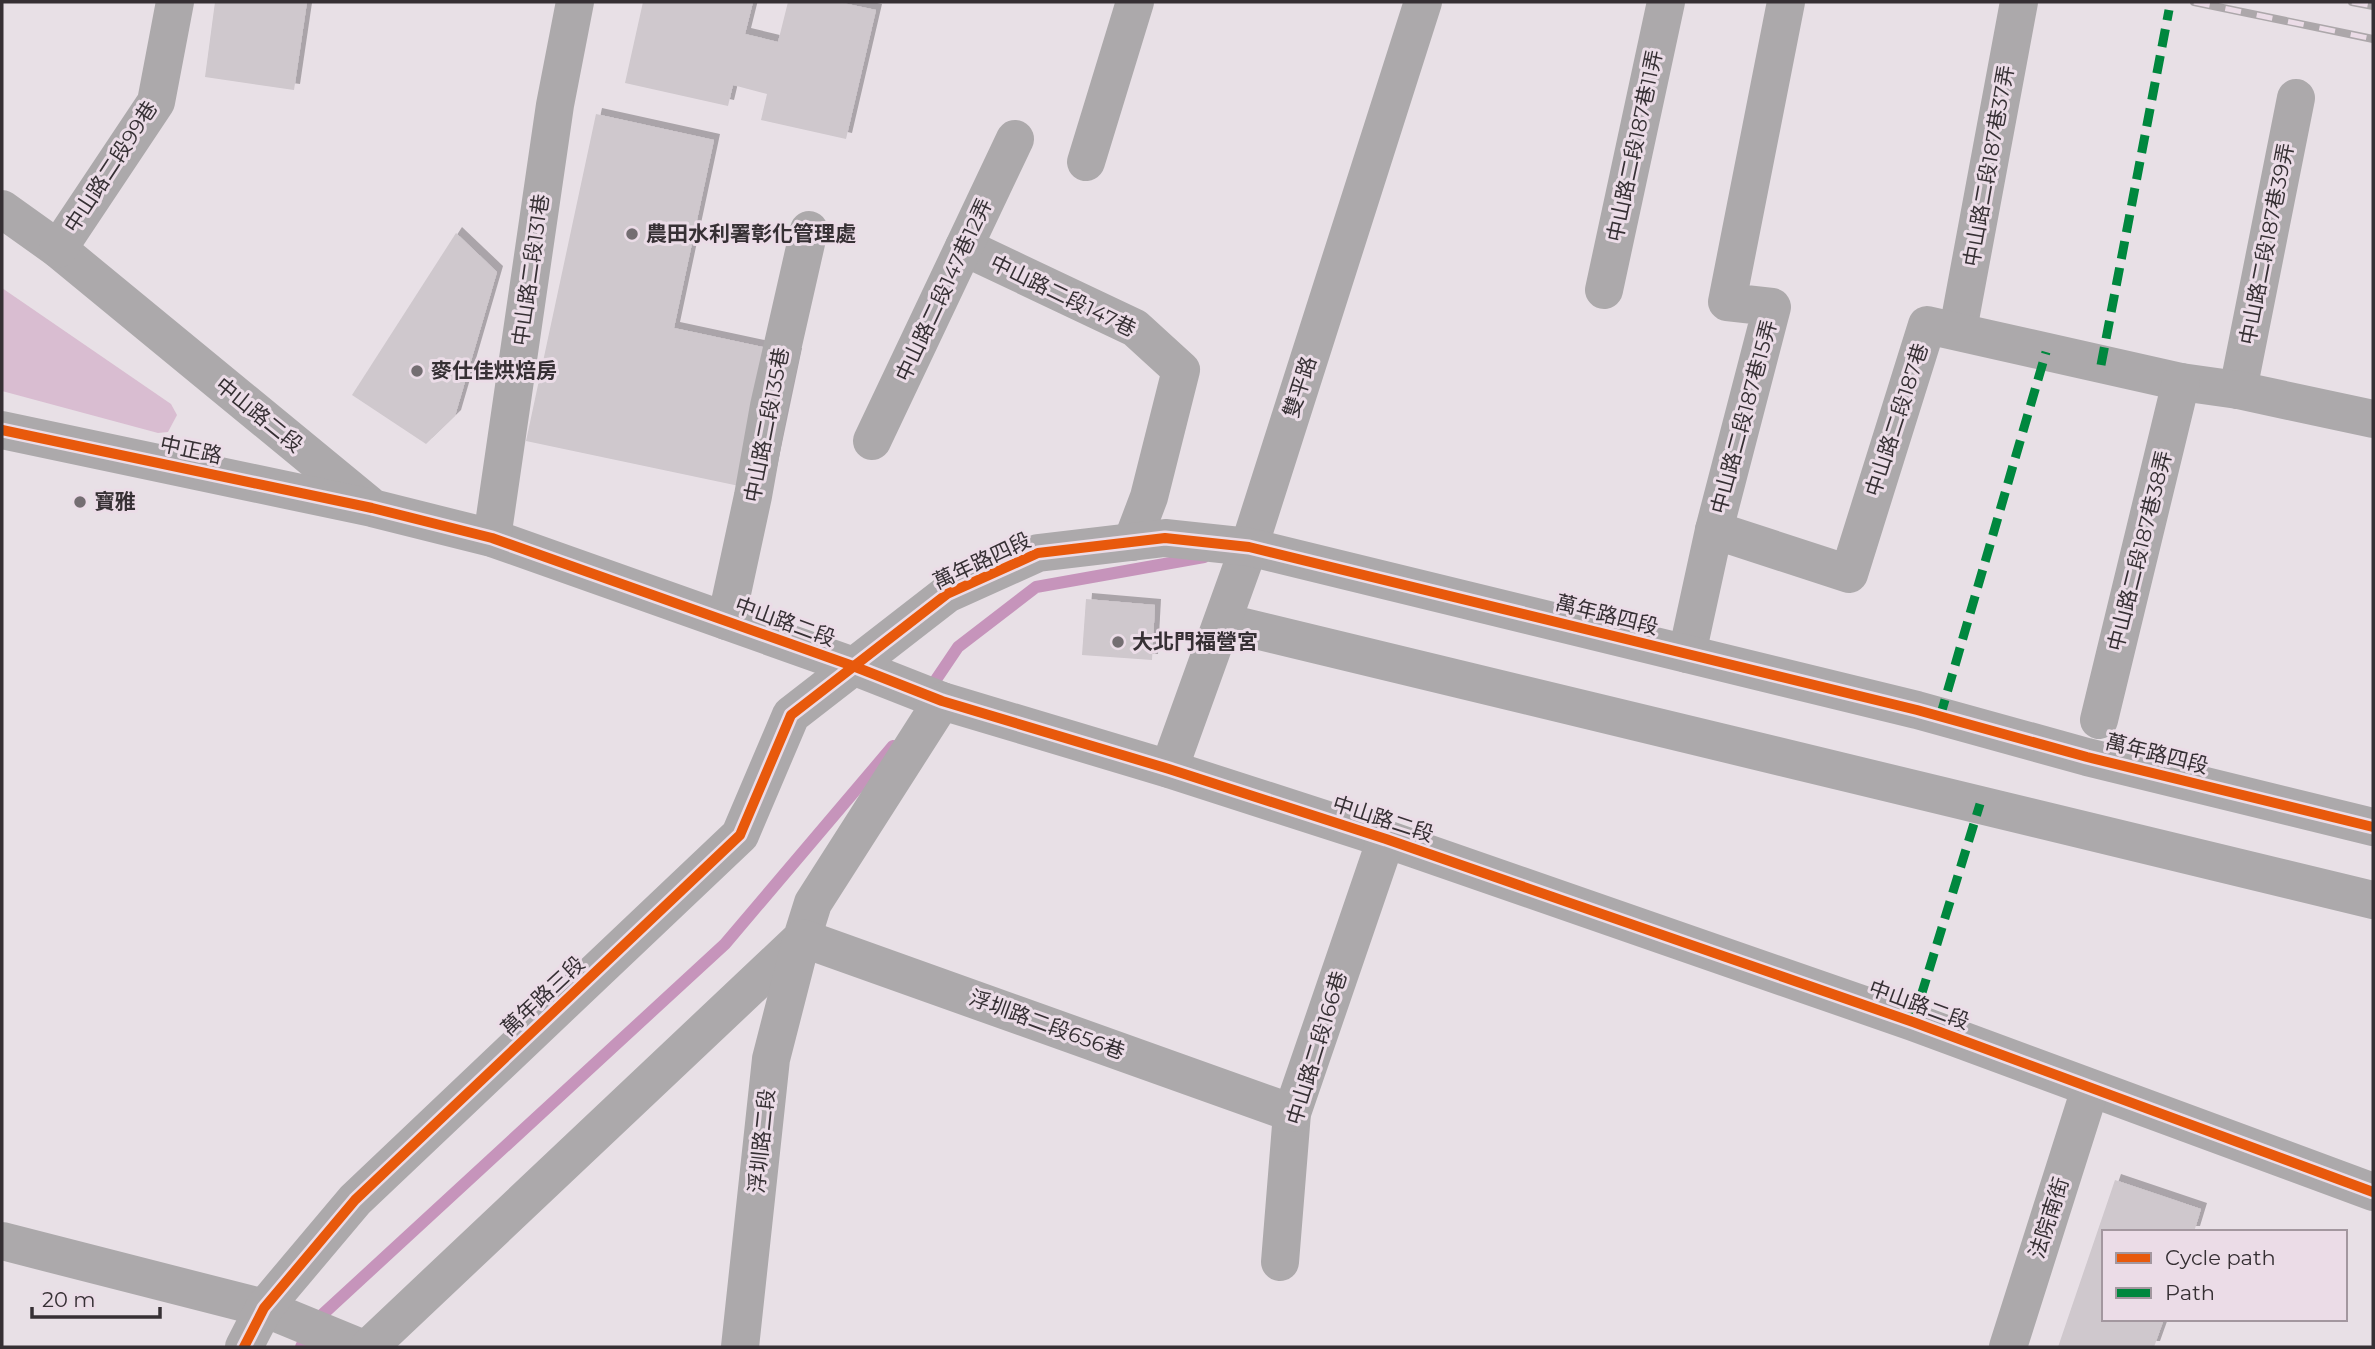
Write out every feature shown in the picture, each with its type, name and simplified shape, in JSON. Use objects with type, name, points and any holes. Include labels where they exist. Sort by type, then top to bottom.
[{"type":"street","name":"中山路二段99巷","points":[[58,249],[156,102],[175,2]]},
{"type":"street","name":"中山路二段131巷","points":[[492,538],[555,105],[575,2]]},
{"type":"street","points":[[1086,162],[1135,2]]},
{"type":"street","name":"雙平路","points":[[1169,769],[1249,547],[1423,2]]},
{"type":"street","name":"中山路二段187巷11弄","points":[[1604,290],[1666,2]]},
{"type":"street","name":"中山路二段187巷15弄","points":[[1714,530],[1772,307],[1727,302],[1786,2]]},
{"type":"street","name":"中山路二段187巷37弄","points":[[1958,330],[2019,2]]},
{"type":"street","name":"中山路二段187巷39弄","points":[[2238,390],[2295,98]]},
{"type":"street","name":"中山路二段147巷12弄","points":[[872,441],[1015,139]]},
{"type":"street","name":"中山路二段","points":[[2,209],[58,249],[372,508],[492,538],[853,666],[942,701],[1169,769],[1386,839],[1913,1022],[2373,1192]]},
{"type":"street","name":"中山路二段135巷","points":[[726,621],[769,405],[809,230]]},
{"type":"street","name":"中山路二段147巷","points":[[964,247],[1135,328],[1181,370],[1149,497],[1132,542]]},
{"type":"street","name":"中山路二段187巷","points":[[1714,530],[1849,574],[1927,325],[2181,382],[2238,390],[2373,419]]},
{"type":"street","name":"中山路二段187巷38弄","points":[[2099,720],[2181,382]]},
{"type":"street","name":"中正路","points":[[2,430],[372,508]]},
{"type":"street","points":[[1687,654],[1714,530]]},
{"type":"street","name":"萬年路四段","points":[[853,666],[947,594],[1038,553],[1165,538],[1249,547],[1917,710],[2087,757],[2373,827]]},
{"type":"street","points":[[1223,622],[2373,900]]},
{"type":"street","name":"萬年路三段","points":[[244,1347],[264,1308],[355,1200],[740,835],[792,715],[853,666]]},
{"type":"street","points":[[369,1347],[802,938],[813,903],[942,701]]},
{"type":"street","name":"中山路二段166巷","points":[[1280,1262],[1292,1113],[1386,839]]},
{"type":"street","name":"浮圳路二段656巷","points":[[802,938],[1292,1113]]},
{"type":"street","name":"浮圳路二段","points":[[740,1347],[771,1059],[802,938]]},
{"type":"street","name":"法院南街","points":[[2008,1347],[2090,1089]]},
{"type":"street","points":[[2,1241],[264,1308],[359,1347]]},
{"type":"shaded area","points":[[2,288],[171,404],[177,415],[168,432],[158,433],[2,391]]},
{"type":"building","points":[[215,2],[307,2],[294,90],[205,77]]},
{"type":"building","points":[[643,2],[753,2],[745,34],[778,42],[788,2],[838,2],[876,10],[846,139],[761,120],[767,94],[733,85],[728,106],[625,83]]},
{"type":"building","name":"農田水利署彰化管理處","points":[[596,114],[714,140],[674,328],[796,354],[767,492],[526,441]]},
{"type":"building","points":[[456,233],[497,272],[455,416],[426,444],[352,395]]},
{"type":"building","name":"大北門福營宮","points":[[1086,599],[1155,605],[1152,660],[1082,655]]},
{"type":"building","points":[[2115,1180],[2201,1209],[2195,1230],[2102,1230],[2102,1321],[2163,1321],[2154,1347],[2058,1347]]},
{"type":"waterway","points":[[929,690],[958,647],[1036,587],[1204,557]]},
{"type":"waterway","points":[[301,1347],[310,1326],[725,944],[893,746]]},
{"type":"railway","points":[[2194,2],[2373,39]]},
{"type":"railway","points":[[2352,2],[2373,6]]},
{"type":"marked path","points":[[2101,365],[2169,10]]},
{"type":"marked path","points":[[1940,717],[2046,352]]},
{"type":"marked path","points":[[1913,1022],[1980,804]]},
{"type":"cycle path","points":[[2,430],[372,508],[492,538],[853,666],[942,701],[1169,769],[1386,839],[1913,1022],[2373,1192]]},
{"type":"cycle path","points":[[244,1347],[264,1308],[355,1200],[740,835],[791,715],[947,594],[1038,553],[1165,538],[1249,547],[1917,710],[2087,757],[2373,827]]},
{"type":"place","name":"農田水利署彰化管理處","points":[[632,234]]},
{"type":"place","name":"麥仕佳烘焙房","points":[[417,371]]},
{"type":"place","name":"寶雅","points":[[80,502]]},
{"type":"place","name":"大北門福營宮","points":[[1118,642]]}]
